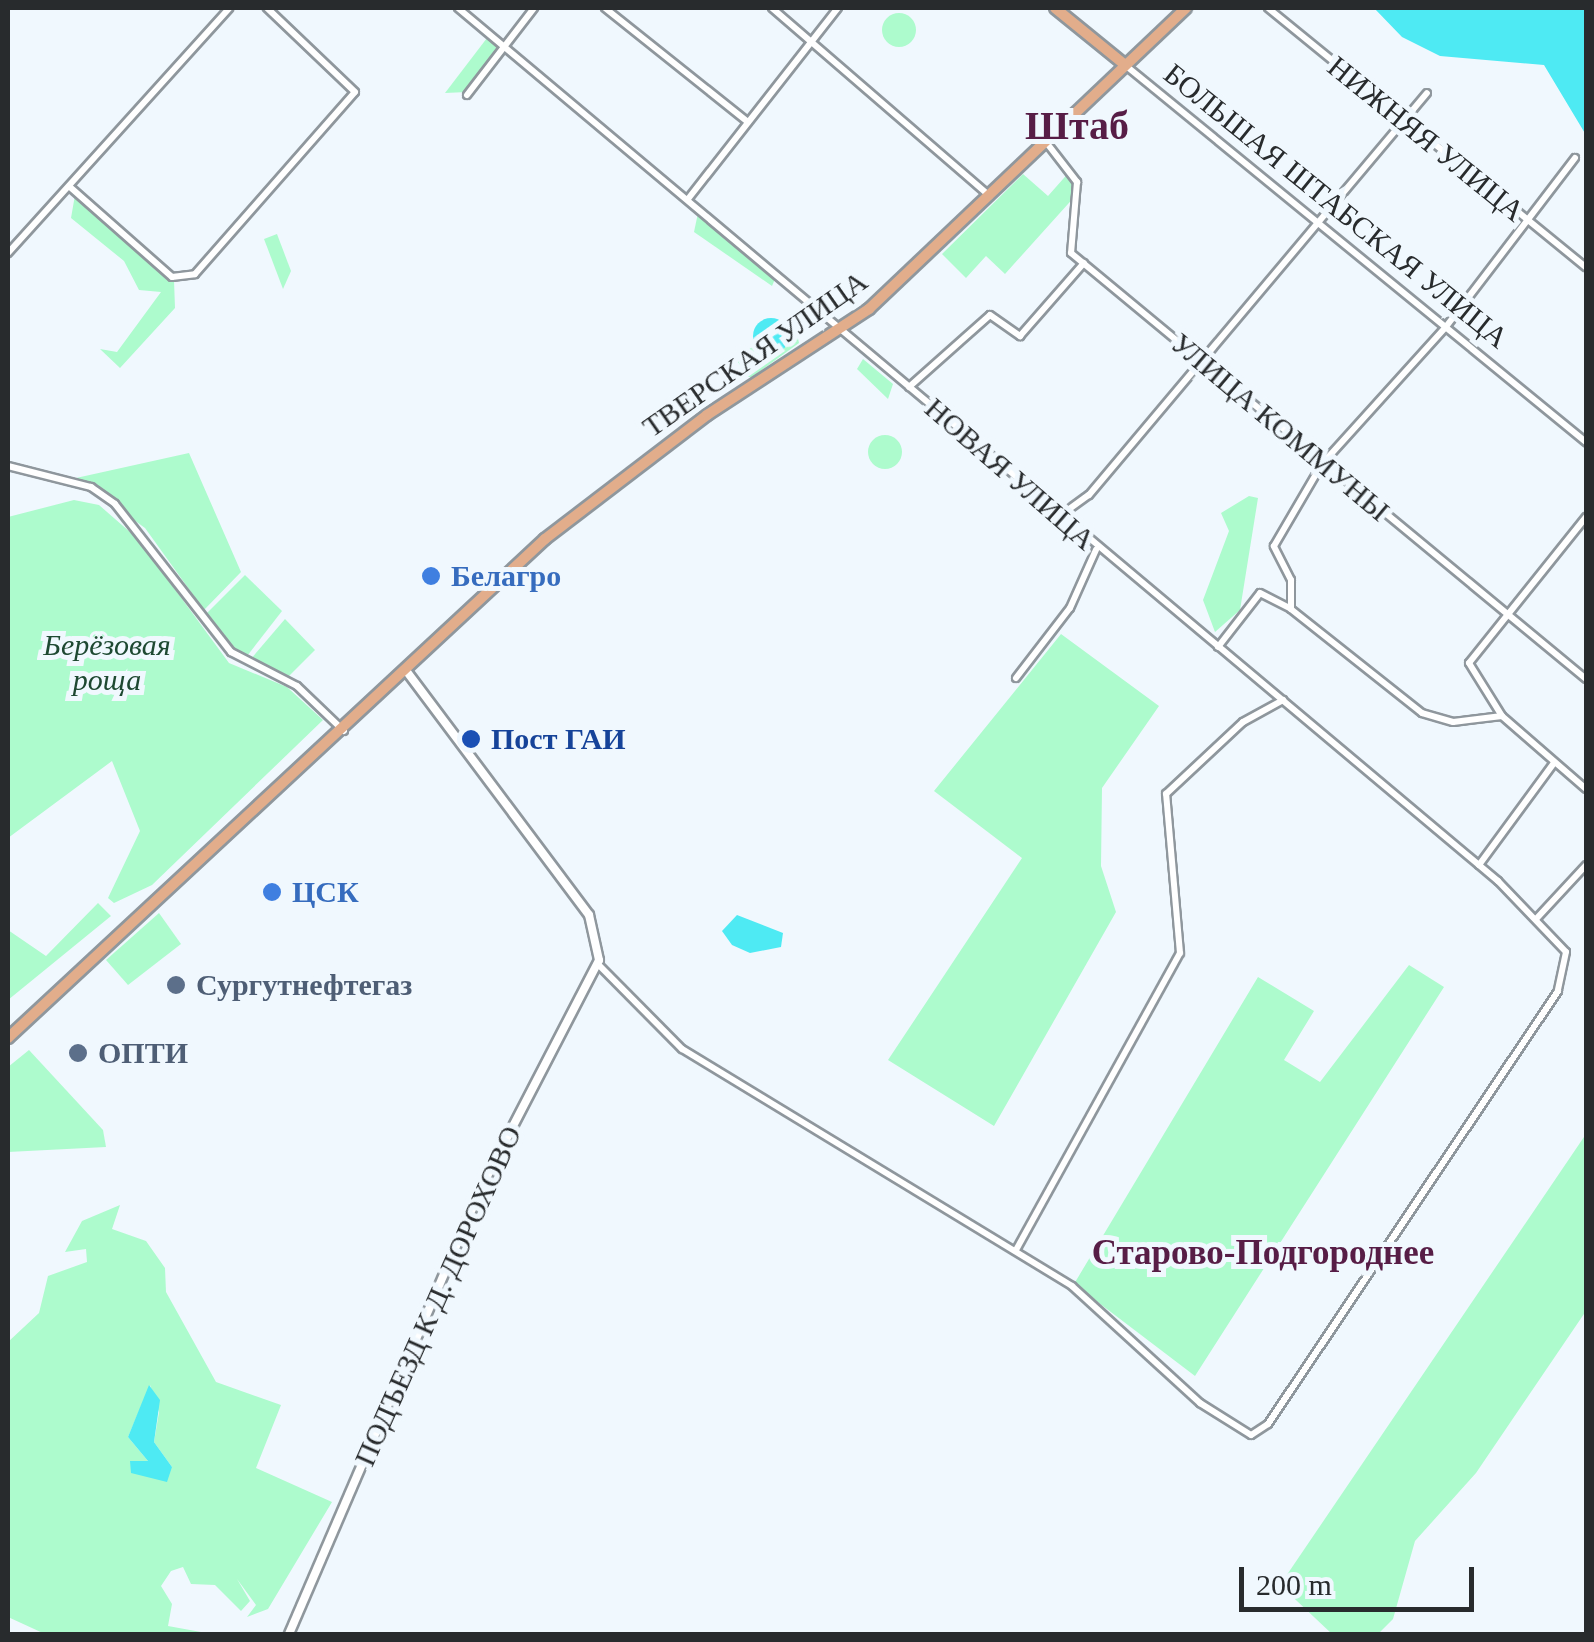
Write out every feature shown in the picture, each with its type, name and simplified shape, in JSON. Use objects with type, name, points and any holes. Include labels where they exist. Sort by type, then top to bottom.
[{"type":"main road","name":"БОЛЬШАЯ ШТАБСКАЯ УЛИЦА","points":[[1055,8],[1124,64]]},
{"type":"main road","name":"ТВЕРСКАЯ УЛИЦА","points":[[8,1038],[344,732],[571,518],[840,330],[991,197],[1186,8]]},
{"type":"street","points":[[8,253],[229,8]]},
{"type":"street","points":[[70,187],[185,281],[355,92],[267,8]]},
{"type":"street","name":"НОВАЯ УЛИЦА","points":[[458,8],[506,44],[1060,515],[1096,550],[1479,865],[1560,942],[1558,991],[1262,1430],[1240,1433],[1223,1422],[1118,1320],[1016,1250]]},
{"type":"street","points":[[467,95],[534,8]]},
{"type":"street","points":[[605,8],[748,122]]},
{"type":"street","points":[[772,8],[813,38],[991,197]]},
{"type":"street","points":[[688,199],[838,8]]},
{"type":"street","name":"НИЖНЯЯ УЛИЦА","points":[[1268,8],[1586,267]]},
{"type":"street","name":"БОЛЬШАЯ ШТАБСКАЯ УЛИЦА","points":[[1124,64],[1318,218],[1586,442]]},
{"type":"street","points":[[1060,515],[1089,495],[1199,359],[1427,93]]},
{"type":"street","points":[[909,387],[990,315],[1020,336],[1084,263],[1070,249],[1074,170],[1046,142]]},
{"type":"street","points":[[1291,610],[1292,580],[1274,546],[1322,464],[1445,328],[1531,223],[1575,158]]},
{"type":"street","name":"УЛИЦА КОММУНЫ","points":[[1084,263],[1322,464],[1586,678]]},
{"type":"street","points":[[8,466],[91,487],[115,504],[232,652],[296,686],[344,732]]},
{"type":"street","points":[[1586,517],[1470,663],[1502,716],[1586,789]]},
{"type":"street","points":[[1016,678],[1070,608],[1096,550]]},
{"type":"street","points":[[1217,647],[1260,593],[1291,610],[1422,713],[1453,722],[1502,716]]},
{"type":"street","points":[[408,672],[590,915],[598,964],[682,1049],[1016,1250],[1180,953],[1166,794],[1242,722],[1282,700]]},
{"type":"street","points":[[1479,865],[1554,763]]},
{"type":"street","points":[[1537,918],[1586,865]]},
{"type":"street","name":"ПОДЪЕЗД К Д. ДОРОХОВО","points":[[290,1634],[484,1184],[598,964]]},
{"type":"green space","points":[[899,13],[911,18],[916,30],[911,42],[899,47],[887,42],[882,30],[887,18]]},
{"type":"green space","points":[[487,38],[502,45],[467,92],[445,93]]},
{"type":"green space","points":[[1071,170],[1077,194],[1005,274],[986,256],[966,278],[942,254],[1023,174],[1048,196]]},
{"type":"green space","points":[[75,195],[174,280],[175,308],[120,368],[100,349],[117,352],[161,292],[139,290],[124,261],[71,218]]},
{"type":"green space","points":[[698,213],[775,279],[772,286],[694,232]]},
{"type":"green space","points":[[277,234],[291,271],[283,289],[264,239]]},
{"type":"green space","points":[[792,311],[799,343],[752,377],[730,377],[744,371],[738,362],[749,349],[790,329]]},
{"type":"green space","points":[[863,359],[893,384],[888,399],[857,369]]},
{"type":"green space","points":[[885,435],[897,440],[902,452],[897,464],[885,469],[873,464],[868,452],[873,440]]},
{"type":"green space","points":[[189,453],[241,572],[204,610],[145,528],[76,478]]},
{"type":"green space","points":[[1249,496],[1258,498],[1240,610],[1215,632],[1203,600],[1229,531],[1221,513]]},
{"type":"green space","name":"Берёзовая роща","points":[[74,500],[99,505],[138,539],[229,663],[287,687],[323,720],[152,885],[114,903],[108,898],[140,831],[112,761],[8,838],[8,517]]},
{"type":"green space","points":[[245,575],[282,611],[244,660],[207,613]]},
{"type":"green space","points":[[285,619],[315,650],[288,677],[250,660]]},
{"type":"green space","points":[[1061,634],[1159,706],[1102,788],[1101,866],[1116,912],[994,1126],[888,1060],[1022,858],[934,791]]},
{"type":"green space","points":[[98,903],[111,916],[8,1000],[8,930],[46,956]]},
{"type":"green space","points":[[159,913],[181,944],[128,985],[106,960]]},
{"type":"green space","points":[[1409,965],[1444,987],[1195,1376],[1074,1284],[1258,977],[1314,1011],[1284,1060],[1320,1082]]},
{"type":"green space","points":[[29,1050],[103,1130],[106,1147],[8,1152],[8,1067]]},
{"type":"green space","points":[[1586,1134],[1586,1311],[1476,1473],[1415,1541],[1393,1619],[1378,1634],[1332,1634],[1280,1585]]},
{"type":"green space","points":[[120,1205],[112,1229],[146,1241],[165,1268],[166,1292],[216,1382],[281,1405],[256,1468],[332,1502],[268,1609],[247,1617],[256,1605],[237,1579],[250,1601],[241,1611],[215,1585],[191,1584],[183,1567],[171,1571],[161,1586],[172,1604],[168,1626],[212,1634],[45,1634],[8,1617],[8,1342],[39,1313],[48,1276],[87,1262],[86,1249],[65,1252],[82,1221]],"holes":[[[150,1385],[159,1412],[154,1442],[172,1467],[132,1473],[148,1461],[128,1437]]]},
{"type":"water","points":[[1374,8],[1586,8],[1586,135],[1544,65],[1440,56],[1402,37]]},
{"type":"water","points":[[771,318],[784,323],[789,336],[784,349],[771,354],[758,349],[753,336],[758,323]]},
{"type":"water","points":[[737,915],[783,933],[781,947],[750,953],[732,945],[722,931]]},
{"type":"water","points":[[149,1385],[160,1400],[154,1442],[172,1467],[167,1482],[131,1473],[130,1461],[148,1461],[128,1437]]},
{"type":"place","name":"Белагро","points":[[431,576]]},
{"type":"place","name":"Пост ГАИ","points":[[471,739]]},
{"type":"place","name":"ЦСК","points":[[272,892]]},
{"type":"place","name":"Сургутнефтегаз","points":[[176,985]]},
{"type":"place","name":"ОПТИ","points":[[78,1053]]},
{"type":"district","name":"Штаб","points":[[1077,126]]},
{"type":"district","name":"Старово-Подгороднее","points":[[1263,1253]]}]
